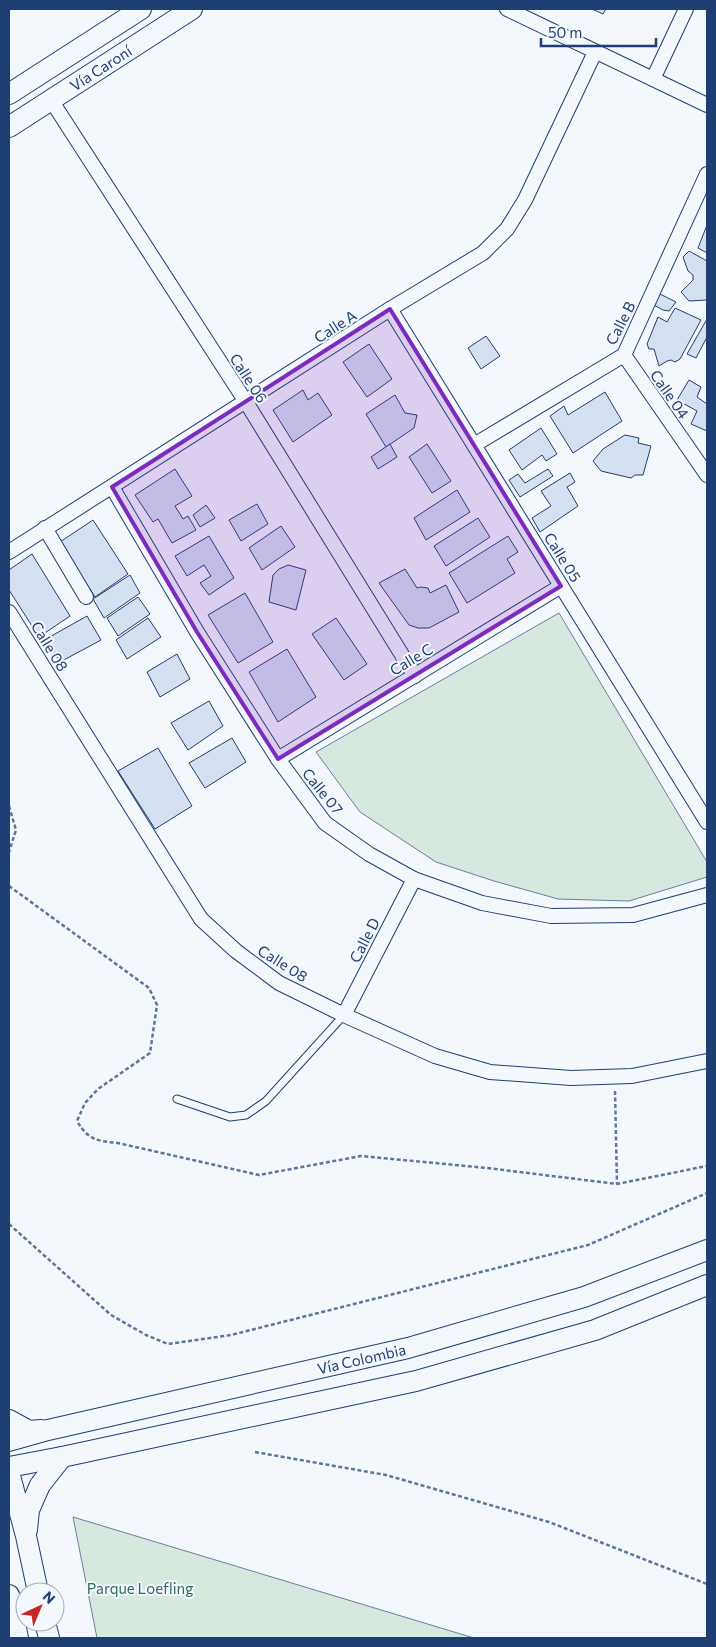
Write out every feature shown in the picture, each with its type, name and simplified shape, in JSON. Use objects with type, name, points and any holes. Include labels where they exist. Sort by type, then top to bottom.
[{"type":"main road","name":"Vía Caroní","points":[[9,94],[141,9]]},
{"type":"main road","name":"Vía Caroní","points":[[9,127],[192,9]]},
{"type":"main road","name":"Vía Colombia","points":[[9,1441],[48,1430],[408,1348],[584,1297],[707,1250]]},
{"type":"main road","points":[[9,1467],[416,1381],[595,1330],[707,1285]]},
{"type":"main road","points":[[9,1420],[29,1431],[48,1430]]},
{"type":"main road","points":[[26,1536],[29,1510],[40,1485],[62,1457]]},
{"type":"main road","points":[[9,1472],[36,1582]]},
{"type":"main road","points":[[9,1595],[18,1638]]},
{"type":"street","points":[[507,9],[707,105]]},
{"type":"street","points":[[653,79],[686,9]]},
{"type":"street","name":"Calle A","points":[[9,552],[390,309],[483,253],[507,229],[525,200],[595,52]]},
{"type":"street","name":"Calle 06","points":[[51,100],[246,402],[415,676]]},
{"type":"street","name":"Calle B","points":[[474,445],[624,355],[707,174]]},
{"type":"street","name":"Calle 05","points":[[390,309],[707,822]]},
{"type":"street","name":"Calle 04","points":[[624,355],[707,475]]},
{"type":"street","name":"Calle 07","points":[[112,487],[197,632],[278,759],[325,823],[368,854],[414,878],[482,903],[551,916],[633,915],[707,895]]},
{"type":"street","points":[[45,528],[86,598]]},
{"type":"street","name":"Calle C","points":[[278,759],[562,586]]},
{"type":"street","name":"Calle 08","points":[[9,612],[201,919],[236,951],[279,983],[344,1016],[435,1056],[490,1072],[571,1078],[632,1076],[707,1061]]},
{"type":"street","name":"Calle D","points":[[344,1016],[414,878]]},
{"type":"lane","points":[[176,1099],[230,1117],[246,1115],[266,1101],[344,1016]]},
{"type":"path","points":[[9,806],[16,830],[9,852]]},
{"type":"path","points":[[9,886],[149,988],[157,1005],[150,1053],[98,1088],[85,1103],[77,1121],[84,1134],[99,1141],[118,1143],[259,1175],[361,1156],[487,1168],[617,1184],[707,1166]]},
{"type":"path","points":[[615,1076],[617,1184]]},
{"type":"path","points":[[9,1224],[111,1315],[146,1335],[168,1344],[231,1335],[588,1244],[707,1192]]},
{"type":"path","points":[[255,1452],[386,1475],[549,1522],[707,1584]]},
{"type":"highlighted area","points":[[390,309],[561,586],[278,759],[197,632],[112,487]]},
{"type":"green space","points":[[559,613],[707,862],[707,877],[629,901],[558,899],[494,881],[436,862],[360,812],[316,752]]},
{"type":"green space","name":"Parque Loefling","points":[[73,1517],[474,1638],[97,1638]]},
{"type":"building","points":[[592,9],[606,9],[603,14]]},
{"type":"building","points":[[707,225],[707,253],[698,248]]},
{"type":"building","points":[[689,251],[707,261],[707,300],[689,301],[681,292],[693,280],[693,275],[688,271],[683,257]]},
{"type":"building","points":[[658,293],[676,302],[669,311],[652,304]]},
{"type":"building","points":[[675,308],[701,320],[680,359],[675,362],[667,361],[659,366],[654,349],[649,349],[647,344],[658,317],[667,322]]},
{"type":"building","points":[[707,319],[707,337],[696,358],[687,354]]},
{"type":"building","points":[[486,336],[500,356],[481,369],[468,348]]},
{"type":"building","points":[[369,344],[392,379],[367,397],[343,362]]},
{"type":"building","points":[[689,380],[701,387],[697,397],[707,404],[707,431],[691,424],[697,411],[677,400]]},
{"type":"building","points":[[303,390],[308,400],[318,393],[332,415],[293,442],[273,410]]},
{"type":"building","points":[[605,392],[622,421],[573,453],[550,416],[564,406],[568,415]]},
{"type":"building","points":[[395,395],[405,413],[417,415],[414,428],[386,447],[366,414]]},
{"type":"building","points":[[541,428],[557,454],[546,461],[542,455],[522,470],[509,450]]},
{"type":"building","points":[[625,435],[639,438],[638,443],[651,446],[643,475],[635,475],[631,478],[601,471],[593,461],[603,449]]},
{"type":"building","points":[[390,444],[397,457],[378,469],[371,457]]},
{"type":"building","points":[[427,444],[451,481],[432,493],[409,457]]},
{"type":"building","points":[[175,469],[192,496],[175,506],[183,519],[188,516],[196,530],[172,543],[158,519],[153,522],[135,495]]},
{"type":"building","points":[[548,469],[553,476],[520,497],[509,480],[518,474],[525,483]]},
{"type":"building","points":[[570,473],[575,482],[567,487],[578,506],[540,532],[532,518],[551,506],[541,491]]},
{"type":"building","points":[[457,490],[470,512],[426,540],[414,518]]},
{"type":"building","points":[[257,504],[268,524],[241,541],[229,520]]},
{"type":"building","points":[[206,505],[215,518],[200,527],[193,515]]},
{"type":"building","points":[[478,518],[490,537],[446,566],[434,546]]},
{"type":"building","points":[[93,520],[128,574],[95,597],[60,542]]},
{"type":"building","points":[[281,526],[295,547],[262,570],[249,548]]},
{"type":"building","points":[[209,536],[234,578],[209,595],[200,583],[211,576],[204,565],[187,576],[175,556]]},
{"type":"building","points":[[508,536],[518,552],[507,559],[515,573],[467,603],[449,573]]},
{"type":"building","points":[[32,554],[70,616],[39,637],[9,590],[9,570]]},
{"type":"building","points":[[288,565],[306,570],[296,610],[269,602],[273,575],[279,569]]},
{"type":"building","points":[[405,569],[417,588],[428,588],[430,593],[446,585],[459,612],[429,628],[418,628],[409,625],[379,583]]},
{"type":"building","points":[[130,575],[140,593],[104,618],[93,599]]},
{"type":"building","points":[[245,593],[273,642],[238,663],[208,615]]},
{"type":"building","points":[[138,597],[150,614],[118,636],[107,618]]},
{"type":"building","points":[[87,616],[101,640],[60,662],[46,639]]},
{"type":"building","points":[[148,618],[161,637],[127,659],[116,640]]},
{"type":"building","points":[[336,618],[367,664],[344,680],[312,634]]},
{"type":"building","points":[[287,649],[316,697],[278,722],[249,672]]},
{"type":"building","points":[[177,654],[190,679],[160,697],[147,672]]},
{"type":"building","points":[[209,701],[223,726],[188,750],[171,723]]},
{"type":"building","points":[[232,738],[246,762],[205,788],[189,763]]},
{"type":"building","points":[[158,748],[192,806],[155,829],[118,771]]}]
